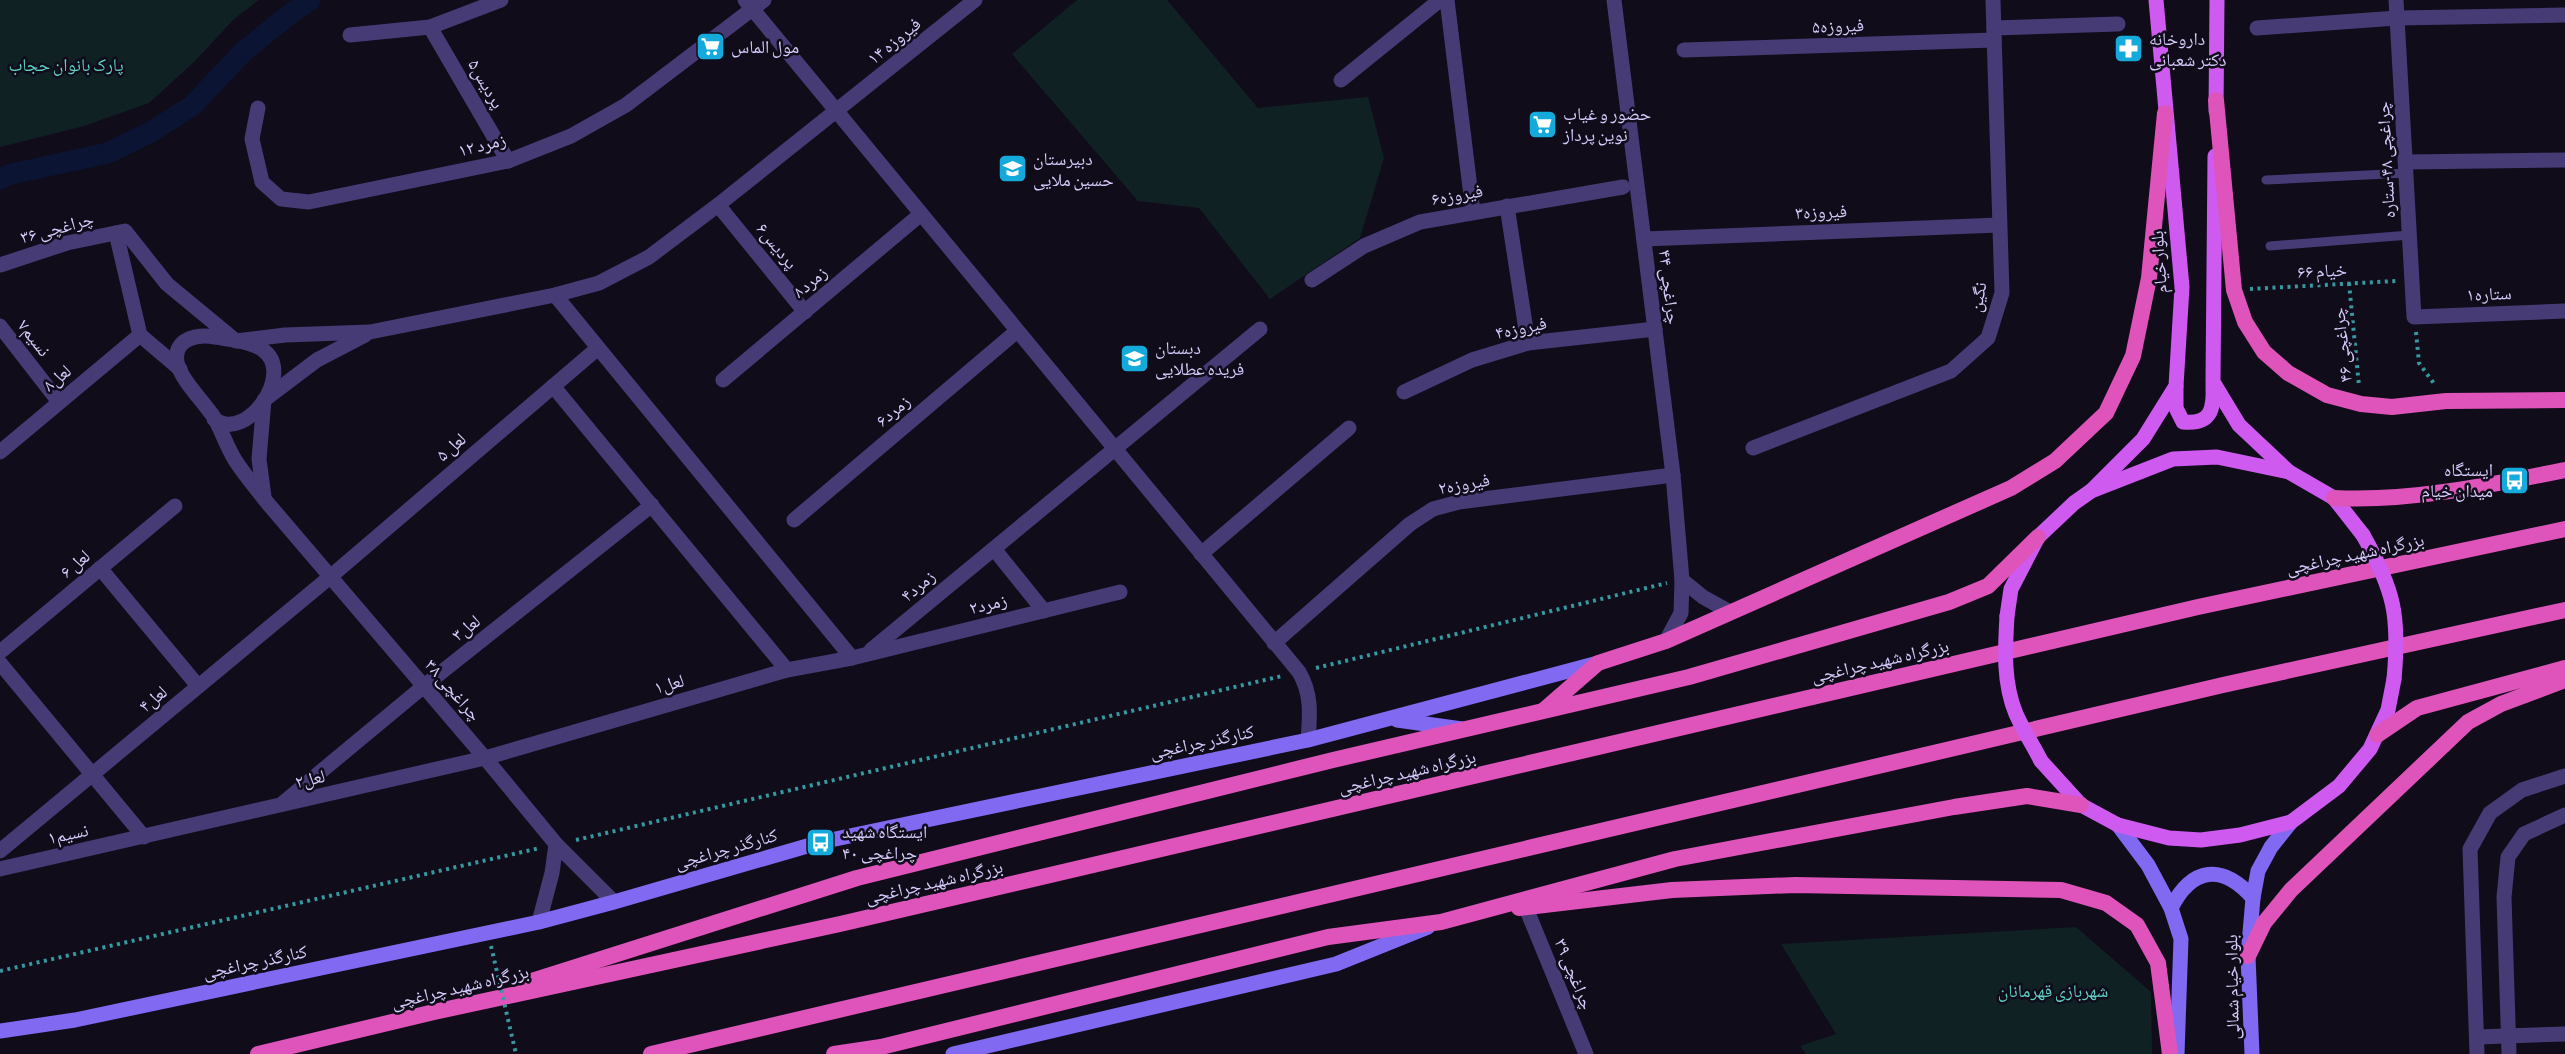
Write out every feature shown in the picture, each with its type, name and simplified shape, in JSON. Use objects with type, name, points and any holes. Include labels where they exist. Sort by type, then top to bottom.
[{"type":"highway","points":[[2216,100],[2234,290],[2245,322],[2264,352],[2288,373],[2327,395],[2361,404],[2392,406],[2446,401],[2565,400]]},
{"type":"highway","points":[[1542,711],[1598,663],[1666,641],[2011,488],[2055,461],[2106,413],[2133,356],[2149,278],[2165,114]]},
{"type":"highway","points":[[2334,498],[2374,500],[2514,480],[2565,470]]},
{"type":"highway","name":"بزرگراه شهید چراغچی","points":[[258,1054],[434,1012],[840,924],[2198,607],[2565,529]]},
{"type":"highway","points":[[434,1012],[857,878],[1464,729],[1689,677],[1948,602],[1988,586],[2038,537]]},
{"type":"highway","points":[[651,1054],[2223,685],[2565,610]]},
{"type":"highway","points":[[2377,735],[2417,708],[2565,668]]},
{"type":"highway","points":[[2248,956],[2264,923],[2291,890],[2468,722],[2501,704],[2565,681]]},
{"type":"highway","points":[[834,1054],[881,1047],[1328,937],[1441,922],[1675,859],[1954,807],[2027,796],[2081,805]]},
{"type":"highway","points":[[1479,911],[1526,908],[1672,890],[1795,885],[2061,890],[2106,903],[2138,924],[2158,963],[2170,1054]]},
{"type":"main road","name":"بلوار خیام","points":[[2091,491],[2143,439],[2176,386],[2182,287],[2156,0]]},
{"type":"main road","points":[[2176,386],[2176,408],[2183,422],[2193,423],[2202,420],[2210,413],[2214,405],[2217,0]]},
{"type":"main road","points":[[2213,382],[2239,425],[2289,472],[2334,498],[2363,535],[2383,570],[2391,594],[2397,649],[2388,710],[2370,749],[2339,786],[2291,822],[2240,835],[2201,840],[2169,838],[2118,825],[2081,805],[2041,761],[2016,713],[2008,686],[2004,656],[2012,589],[2038,537],[2074,503],[2091,491],[2173,459],[2217,457],[2289,472]]},
{"type":"main road","points":[[1388,719],[1598,663]]},
{"type":"main road","name":"کنارگذر چراغچی","points":[[0,1031],[75,1020],[539,921],[614,902],[821,842],[1308,740],[1388,719],[1464,729]]},
{"type":"main road","name":"بلوار خیام شمالی","points":[[2252,1054],[2248,956],[2253,898],[2258,871],[2271,847],[2291,822]]},
{"type":"main road","points":[[2118,825],[2148,865],[2171,908],[2181,939],[2177,1054]]},
{"type":"main road","points":[[2171,908],[2181,889],[2198,877],[2219,874],[2239,882],[2253,898]]},
{"type":"main road","points":[[953,1054],[1336,964],[1441,922]]},
{"type":"street","points":[[350,35],[430,27],[501,0]]},
{"type":"street","name":"فیروزه ۱۴","points":[[370,332],[555,295],[599,283],[649,257],[837,112],[975,0]]},
{"type":"street","points":[[1341,80],[1440,0]]},
{"type":"street","points":[[1447,0],[1473,212]]},
{"type":"street","name":"چراغچی ۴۴","points":[[1614,0],[1673,475],[1682,580],[1680,613],[1666,641]]},
{"type":"street","name":"نگین","points":[[1753,448],[1951,371],[1988,338],[2002,293],[1993,0]]},
{"type":"street","name":"چراغچی ۴۸-ستاره","points":[[2396,0],[2414,317]]},
{"type":"street","points":[[754,3],[837,112],[1299,672],[1306,683],[1310,705],[1308,740]]},
{"type":"street","name":"زمرد ۱۲","points":[[258,108],[252,139],[262,182],[281,199],[309,202],[508,161],[571,136],[626,105],[754,3]]},
{"type":"street","points":[[2257,28],[2397,18],[2565,15]]},
{"type":"street","name":"فیروزه۵","points":[[1684,50],[1994,34],[2118,24]]},
{"type":"street","name":"پردیس۵","points":[[430,27],[508,161]]},
{"type":"street","points":[[2406,167],[2565,160]]},
{"type":"street","name":"فیروزه۶","points":[[1312,280],[1364,246],[1420,222],[1623,186]]},
{"type":"street","name":"پردیس۶","points":[[718,205],[805,312]]},
{"type":"street","points":[[1507,206],[1528,343]]},
{"type":"street","name":"زمرد۸","points":[[723,380],[921,214]]},
{"type":"street","name":"فیروزه۳","points":[[1644,239],[2000,225]]},
{"type":"street","points":[[120,232],[140,335],[180,369],[214,419],[225,425],[237,425],[248,418],[264,400],[318,360],[370,332]]},
{"type":"street","points":[[120,232],[167,284],[236,341],[285,335],[370,332]]},
{"type":"street","name":"چراغچی ۳۶","points":[[0,265],[68,243],[120,232]]},
{"type":"street","points":[[555,295],[859,656]]},
{"type":"street","name":"ستاره۱","points":[[2414,317],[2565,311]]},
{"type":"street","name":"نسیم۷","points":[[0,327],[59,402]]},
{"type":"street","name":"زمرد۴","points":[[859,656],[994,549],[1260,328]]},
{"type":"street","name":"فیروزه۴","points":[[1404,392],[1472,360],[1528,343],[1655,329]]},
{"type":"street","name":"زمرد۶","points":[[794,520],[1017,332]]},
{"type":"street","name":"لعل۸","points":[[0,452],[140,335]]},
{"type":"street","points":[[180,369],[177,354],[180,347],[192,337],[200,335],[236,341],[261,348],[268,354],[276,372],[274,382],[264,400],[259,459],[265,500]]},
{"type":"street","name":"لعل ۵","points":[[330,577],[598,348]]},
{"type":"street","points":[[553,386],[787,670]]},
{"type":"street","name":"چراغچی ۳۸","points":[[214,419],[234,459],[265,500],[556,844],[614,902]]},
{"type":"street","points":[[1201,554],[1349,428]]},
{"type":"street","name":"فیروزه۲","points":[[1274,643],[1410,524],[1433,509],[1459,502],[1673,475]]},
{"type":"street","name":"لعل ۶","points":[[0,652],[175,506]]},
{"type":"street","name":"لعل۳","points":[[278,806],[424,686],[652,506]]},
{"type":"street","points":[[994,549],[1044,611]]},
{"type":"street","points":[[100,568],[198,686]]},
{"type":"street","name":"لعل۴","points":[[0,851],[330,577]]},
{"type":"street","points":[[1682,580],[1703,597],[1730,612]]},
{"type":"street","name":"زمرد۲","points":[[859,656],[1120,592]]},
{"type":"street","name":"لعل۱","points":[[485,758],[787,670],[859,656]]},
{"type":"street","points":[[0,663],[144,837]]},
{"type":"street","name":"لعل۲","points":[[144,837],[485,758]]},
{"type":"street","points":[[2477,1054],[2470,849],[2490,813],[2522,790],[2565,776]]},
{"type":"street","points":[[2509,1054],[2504,897],[2508,857],[2524,834],[2565,815]]},
{"type":"street","name":"نسیم۱","points":[[0,869],[144,837]]},
{"type":"street","points":[[539,921],[552,873],[556,844]]},
{"type":"street","name":"چراغچی ۳۹","points":[[1526,908],[1586,1054]]},
{"type":"street","points":[[2477,1036],[2565,1034]]},
{"type":"lane","points":[[2266,180],[2406,167]]},
{"type":"lane","points":[[2270,246],[2410,235]]},
{"type":"path","name":"خیام ۶۶","points":[[2234,290],[2411,280]]},
{"type":"path","name":"چراغچی ۴۶","points":[[2349,283],[2361,404]]},
{"type":"path","points":[[2414,317],[2419,363],[2446,401]]},
{"type":"path","points":[[0,971],[1299,672],[1682,580]]},
{"type":"path","points":[[491,946],[516,1054]]},
{"type":"green space","name":"پارک بانوان حجاب","points":[[0,0],[259,0],[234,19],[194,62],[149,103],[84,126],[0,147]]},
{"type":"green space","points":[[1077,0],[1167,0],[1258,108],[1368,97],[1384,158],[1360,238],[1270,299],[1199,208],[1138,201],[1012,54]]},
{"type":"green space","name":"شهربازی قهرمانان","points":[[2076,927],[2151,992],[2152,1054],[1806,1054],[1800,1046],[1836,1034],[1781,944]]},
{"type":"waterway","points":[[0,179],[11,174],[108,153],[151,132],[193,105],[243,52],[310,0]]},
{"type":"place","name":"مول الماس","points":[[710,47]]},
{"type":"place","name":"داروخانه دکتر شعبانی","points":[[2128,49]]},
{"type":"place","name":"حضور و غیاب نوین پرداز","points":[[1542,124]]},
{"type":"place","name":"دبیرستان حسین ملایی","points":[[1012,169]]},
{"type":"place","name":"دبستان فریده عطلایی","points":[[1134,358]]},
{"type":"place","name":"ایستگاه میدان خیام","points":[[2514,480]]},
{"type":"place","name":"ایستگاه شهید چراغچی ۴۰","points":[[821,842]]}]
